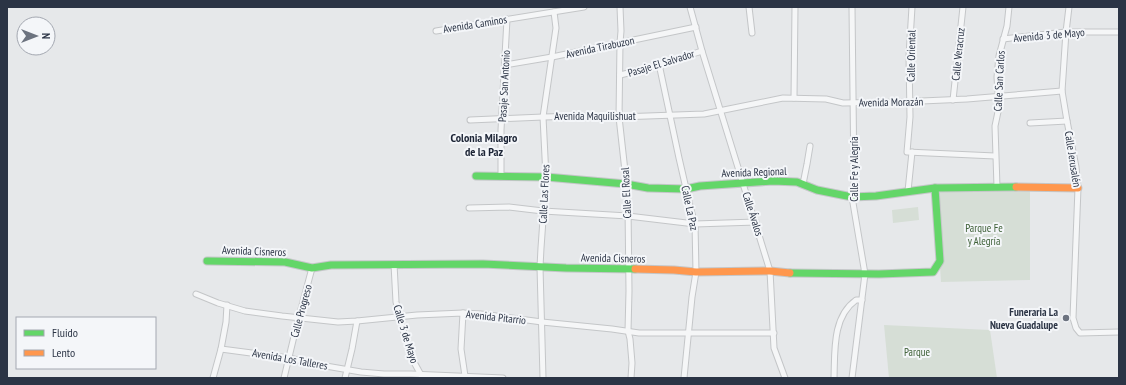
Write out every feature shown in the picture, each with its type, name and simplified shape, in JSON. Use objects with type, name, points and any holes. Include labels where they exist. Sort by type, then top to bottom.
[{"type":"street","name":"Avenida Caminos","points":[[436,30],[584,7]]},
{"type":"street","name":"Calle El Rosal","points":[[620,7],[621,31],[619,117],[628,216],[628,331],[632,362],[631,378]]},
{"type":"street","name":"Calle Ávalos","points":[[690,7],[720,111],[742,183],[756,222],[770,271],[774,348],[785,378]]},
{"type":"street","points":[[749,7],[752,33]]},
{"type":"street","points":[[794,98],[795,7]]},
{"type":"street","name":"Calle Fe y Alegría","points":[[852,7],[854,182],[852,197],[865,274],[852,378]]},
{"type":"street","name":"Calle Oriental","points":[[908,191],[912,7]]},
{"type":"street","name":"Calle Veracruz","points":[[953,100],[963,7]]},
{"type":"street","name":"Calle San Carlos","points":[[997,187],[995,126],[999,107],[999,97],[997,78],[999,56],[1007,26],[1009,7]]},
{"type":"street","name":"Calle Jerusalén","points":[[1069,7],[1062,91],[1076,167],[1078,188],[1073,318],[1076,328],[1080,332],[1119,332]]},
{"type":"street","name":"Calle Las Flores","points":[[543,378],[540,267],[546,177],[543,117],[556,28],[554,12]]},
{"type":"street","name":"Pasaje San Antonio","points":[[501,177],[502,118],[507,19]]},
{"type":"street","name":"Avenida Tirabuzon","points":[[505,64],[552,57],[696,27]]},
{"type":"street","name":"Avenida 3 de Mayo","points":[[1003,39],[1066,32],[1119,32]]},
{"type":"street","name":"Pasaje El Salvador","points":[[620,75],[702,50]]},
{"type":"street","name":"Calle La Paz","points":[[659,64],[669,115],[695,224],[696,272],[684,378]]},
{"type":"street","name":"Avenida Morazán","points":[[720,111],[783,98],[826,99],[843,103],[910,102],[999,97],[1062,91]]},
{"type":"street","name":"Avenida Maquilishuat","points":[[470,120],[704,114],[720,111]]},
{"type":"street","points":[[1030,123],[1067,122]]},
{"type":"street","points":[[803,184],[808,164],[810,146]]},
{"type":"street","points":[[910,152],[995,156]]},
{"type":"street","name":"Avenida Regional","points":[[476,176],[546,177],[626,184],[648,188],[686,189],[700,186],[774,180],[797,182],[817,190],[852,197],[876,196],[935,188],[1057,186],[1078,188]]},
{"type":"street","name":"Avenida Cisneros","points":[[207,261],[285,262],[312,268],[331,265],[365,266],[394,264],[483,264],[696,272],[770,271],[794,273],[865,274],[933,272],[940,261],[935,188]]},
{"type":"street","points":[[469,208],[509,207],[543,211],[628,216],[695,224],[756,222]]},
{"type":"street","name":"Calle 3 de Mayo","points":[[394,264],[396,302],[405,337],[421,376]]},
{"type":"street","name":"Calle Progreso","points":[[284,378],[312,268]]},
{"type":"street","name":"Avenida Pitarrio","points":[[196,294],[245,311],[338,322],[463,313],[639,332],[774,333]]},
{"type":"street","points":[[834,378],[836,337],[840,324],[849,304],[856,300],[862,300]]},
{"type":"street","points":[[213,378],[221,348],[226,322],[227,306]]},
{"type":"street","points":[[463,313],[461,349],[465,376]]},
{"type":"street","points":[[345,378],[354,343],[357,321]]},
{"type":"street","name":"Avenida Los Talleres","points":[[221,348],[289,358],[361,372],[400,376],[465,376],[503,378]]},
{"type":"green space","name":"Parque Fe y Alegría","points":[[1030,187],[1030,280],[941,282],[935,188]]},
{"type":"green space","points":[[918,207],[919,220],[893,223],[892,210]]},
{"type":"green space","name":"Parque","points":[[884,325],[990,330],[997,378],[889,378]]},
{"type":"traffic: fast","points":[[476,176],[546,177],[626,184],[648,188],[686,189],[700,186],[773,181],[797,182],[817,190],[852,197],[876,196],[935,188],[1016,187]]},
{"type":"traffic: fast","points":[[790,273],[879,274],[933,272],[940,261],[935,188]]},
{"type":"traffic: fast","points":[[207,261],[285,262],[312,268],[331,265],[483,264],[566,268],[635,269]]},
{"type":"traffic: slow","points":[[1016,187],[1078,188]]},
{"type":"traffic: slow","points":[[635,269],[696,272],[770,271],[790,273]]},
{"type":"place","name":"Funeraria La Nueva Guadalupe","points":[[1066,318]]},
{"type":"district","name":"Colonia Milagro de la Paz","points":[[484,144]]}]
